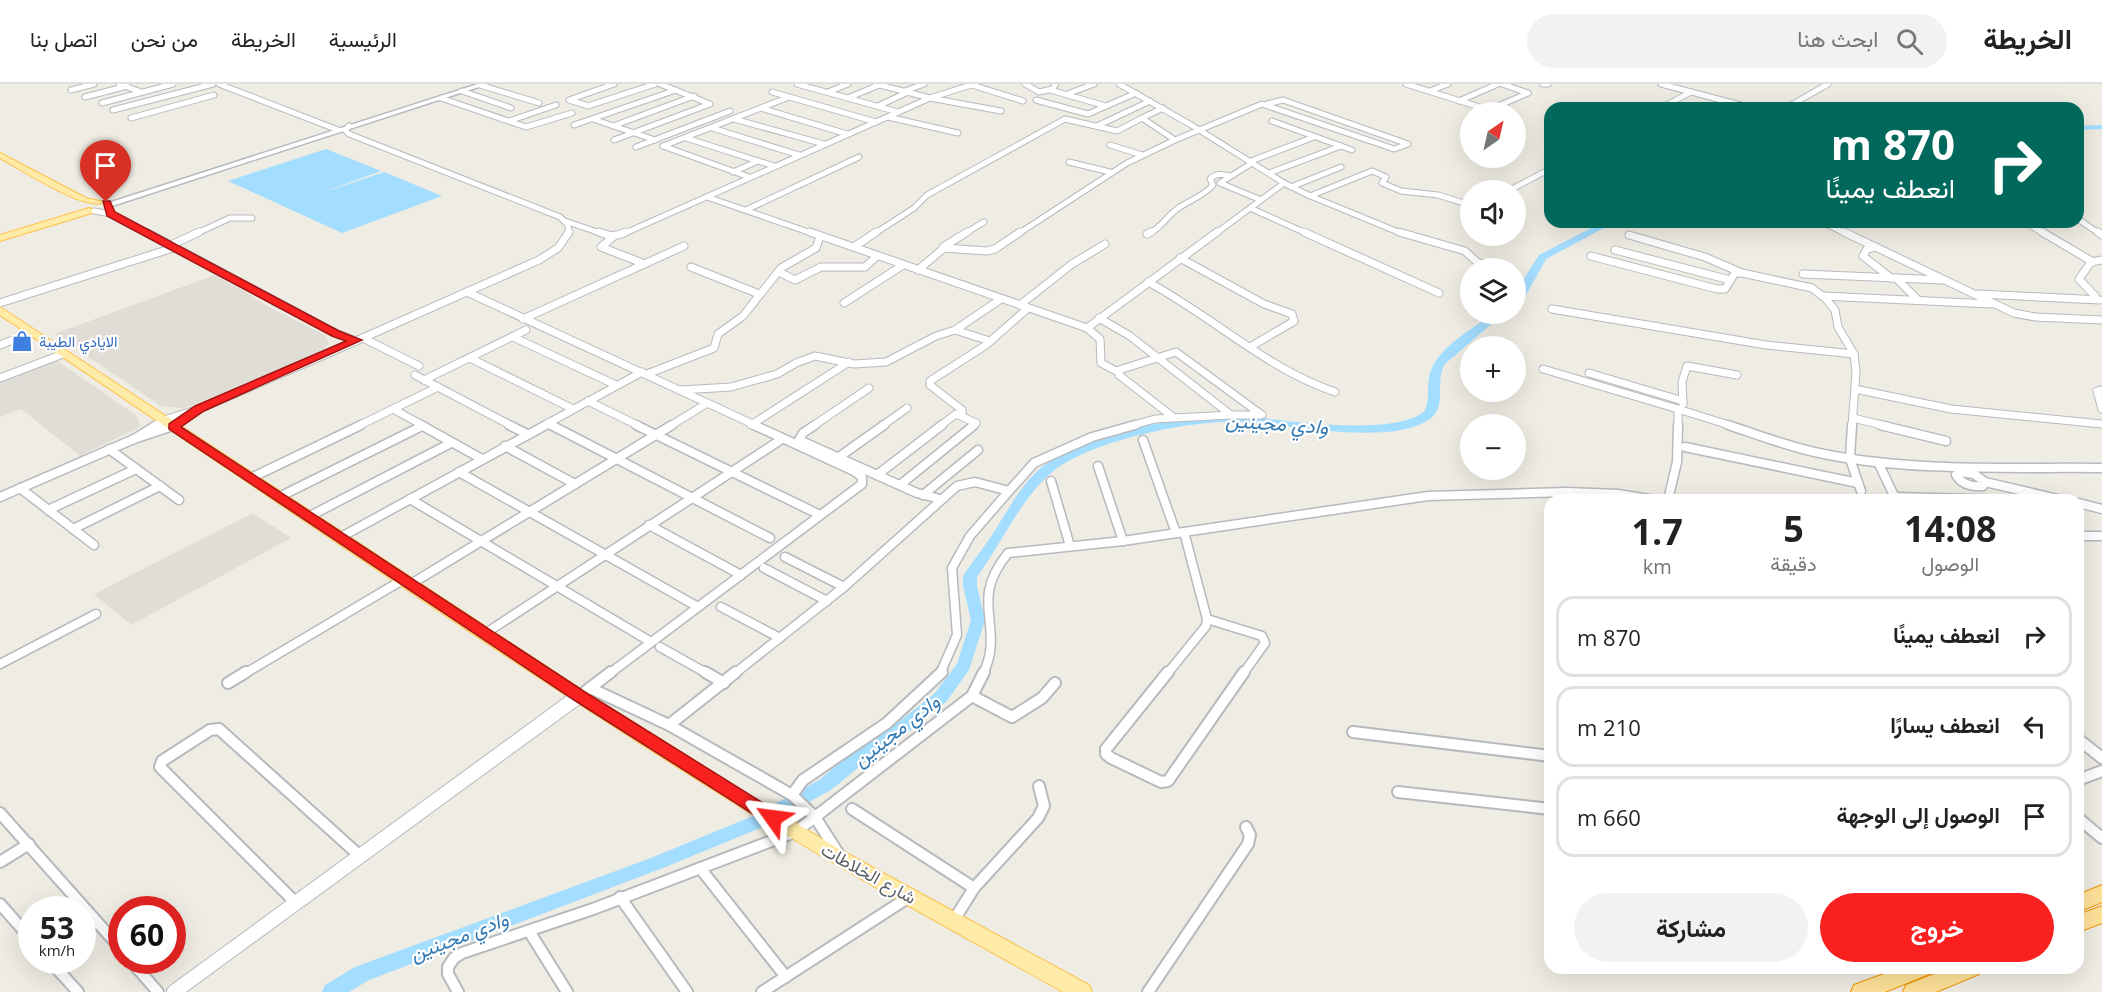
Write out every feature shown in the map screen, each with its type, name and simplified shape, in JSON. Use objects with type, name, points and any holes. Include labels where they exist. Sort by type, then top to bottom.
[{"type":"highway","points":[[2084,901],[2102,893]]},
{"type":"highway","points":[[2084,922],[2102,914]]},
{"type":"highway","points":[[1861,992],[1907,974]]},
{"type":"highway","points":[[1913,992],[1957,974]]},
{"type":"main road","points":[[0,238],[87,207],[106,206],[127,197],[482,85]]},
{"type":"main road","points":[[0,155],[87,207]]},
{"type":"main road","name":"شارع الخلاطات","points":[[0,310],[308,517],[486,633],[585,692],[743,800],[841,858],[1082,992]]},
{"type":"street","points":[[71,90],[94,84]]},
{"type":"street","points":[[86,97],[122,85],[133,84]]},
{"type":"street","points":[[102,103],[173,84]]},
{"type":"street","points":[[113,110],[213,84]]},
{"type":"street","points":[[219,84],[338,130]]},
{"type":"street","points":[[614,84],[569,100],[588,106],[655,84]]},
{"type":"street","points":[[660,84],[742,115]]},
{"type":"street","points":[[797,84],[898,112]]},
{"type":"street","points":[[828,92],[848,84]]},
{"type":"street","points":[[848,98],[878,84],[930,98],[1001,111]]},
{"type":"street","points":[[877,106],[924,84]]},
{"type":"street","points":[[1025,84],[1039,92],[1050,90],[1106,106]]},
{"type":"street","points":[[1050,90],[1056,84]]},
{"type":"street","points":[[1067,94],[1094,84]]},
{"type":"street","points":[[1119,84],[1200,130],[1284,183],[1308,195],[1405,235],[1465,251],[1473,258]]},
{"type":"street","points":[[1406,84],[1459,101],[1490,110],[1528,92],[1500,84],[1459,101]]},
{"type":"street","points":[[1430,91],[1448,84]]},
{"type":"street","points":[[1661,84],[1729,102]]},
{"type":"street","points":[[1796,102],[1828,84]]},
{"type":"street","points":[[122,85],[173,106]]},
{"type":"street","points":[[482,85],[539,103]]},
{"type":"street","points":[[645,264],[601,247],[613,237],[930,98],[968,85],[1023,101]]},
{"type":"street","points":[[574,125],[677,90]]},
{"type":"street","points":[[462,91],[511,108]]},
{"type":"street","points":[[1672,102],[1691,92]]},
{"type":"street","points":[[772,93],[876,122]]},
{"type":"street","points":[[1036,100],[1086,114],[1136,93]]},
{"type":"street","points":[[131,118],[214,95]]},
{"type":"street","points":[[613,126],[694,96]]},
{"type":"street","points":[[749,177],[662,147],[789,97]]},
{"type":"street","points":[[441,98],[530,127],[572,113]]},
{"type":"street","points":[[940,249],[950,247],[979,253],[995,249],[1110,172],[1142,155],[1175,140],[1277,100],[1283,100],[1407,144],[1394,149],[1267,104]]},
{"type":"street","points":[[1097,126],[1150,101]]},
{"type":"street","points":[[614,140],[710,104]]},
{"type":"street","points":[[509,121],[556,105]]},
{"type":"street","points":[[760,108],[847,134]]},
{"type":"street","points":[[854,247],[914,208],[927,195],[1065,119],[1117,131],[1163,108]]},
{"type":"street","points":[[636,147],[730,111]]},
{"type":"street","points":[[887,117],[958,134]]},
{"type":"street","points":[[1142,118],[1175,140]]},
{"type":"street","points":[[593,119],[655,140]]},
{"type":"street","points":[[733,119],[824,144]]},
{"type":"street","points":[[1272,121],[1352,150]]},
{"type":"street","points":[[349,126],[345,130],[351,135],[565,221],[613,237]]},
{"type":"street","points":[[711,128],[800,155]]},
{"type":"street","points":[[774,136],[782,132]]},
{"type":"street","points":[[1261,200],[1220,183],[1252,162],[1314,136]]},
{"type":"street","points":[[685,138],[774,166]]},
{"type":"street","points":[[759,142],[766,139]]},
{"type":"street","points":[[1110,146],[1142,155]]},
{"type":"street","points":[[1269,173],[1341,146]]},
{"type":"street","points":[[746,210],[859,157]]},
{"type":"street","points":[[733,172],[758,161]]},
{"type":"street","points":[[1069,162],[1110,172]]},
{"type":"street","points":[[1292,187],[1341,167]]},
{"type":"street","points":[[1308,195],[1370,171],[1386,177],[1383,183],[1394,189],[1414,194],[1436,194],[1460,202]]},
{"type":"street","points":[[1526,182],[1544,172]]},
{"type":"street","points":[[1147,234],[1160,229],[1176,210],[1203,197],[1213,185],[1210,179],[1212,177],[1219,174],[1230,176]]},
{"type":"street","points":[[1087,328],[1284,183]]},
{"type":"street","points":[[707,197],[1087,328],[1100,339],[1101,363],[1118,372],[1173,417]]},
{"type":"street","points":[[87,207],[106,206],[170,246],[335,333],[359,339],[419,366]]},
{"type":"street","points":[[1250,208],[1439,293]]},
{"type":"street","points":[[0,303],[144,256],[230,218],[252,218]]},
{"type":"street","points":[[0,497],[467,292],[552,252],[563,244],[569,234],[570,229],[565,221]]},
{"type":"street","points":[[918,270],[940,249],[984,222]]},
{"type":"street","points":[[2084,223],[2102,235]]},
{"type":"street","points":[[1835,228],[2025,316],[2102,320]]},
{"type":"street","points":[[2034,228],[2093,262]]},
{"type":"street","points":[[1629,235],[1694,254],[1742,273],[1808,286],[1823,296],[1835,310],[1838,327],[1854,354],[1855,389],[1850,459],[1859,487],[1685,447]]},
{"type":"street","points":[[341,537],[616,385],[714,348],[718,334],[742,316],[785,265],[816,248],[820,236]]},
{"type":"street","points":[[1020,305],[1072,264],[1105,244]]},
{"type":"street","points":[[523,319],[684,246]]},
{"type":"street","points":[[1876,247],[1867,249],[1863,256],[1894,278],[1918,300]]},
{"type":"street","points":[[1615,250],[1730,280]]},
{"type":"street","points":[[779,272],[795,279],[821,267],[865,267],[877,256]]},
{"type":"street","points":[[1590,256],[1717,289],[1725,289],[1735,273],[1742,273]]},
{"type":"street","points":[[1180,258],[1264,304],[1292,314],[1294,321],[1290,326],[1268,334],[1250,347]]},
{"type":"street","points":[[2100,298],[2079,279],[2093,262],[2102,260]]},
{"type":"street","points":[[844,303],[903,265]]},
{"type":"street","points":[[691,267],[759,294]]},
{"type":"street","points":[[1803,274],[1946,280]]},
{"type":"street","points":[[1148,282],[1182,300],[1250,347],[1316,386],[1335,392]]},
{"type":"street","points":[[174,992],[585,692],[656,645],[698,607],[862,484],[862,477],[854,471],[467,292]]},
{"type":"street","points":[[1976,294],[2100,298]]},
{"type":"street","points":[[0,310],[30,295]]},
{"type":"street","points":[[1823,296],[1996,304]]},
{"type":"street","points":[[752,425],[847,363],[853,360],[898,358],[936,336],[955,330],[1001,299]]},
{"type":"street","points":[[962,416],[962,410],[929,383],[990,341],[1028,308]]},
{"type":"street","points":[[1552,309],[1766,345],[1854,354]]},
{"type":"street","points":[[1099,318],[1130,336],[1232,415]]},
{"type":"street","points":[[424,380],[526,330]]},
{"type":"street","points":[[955,330],[990,341]]},
{"type":"street","points":[[0,345],[32,333]]},
{"type":"street","points":[[335,333],[337,339],[346,345]]},
{"type":"street","points":[[513,337],[616,385]]},
{"type":"street","points":[[792,795],[803,780],[887,723],[942,671],[957,635],[952,568],[970,536],[1025,470],[1058,450],[1120,428],[1173,417],[1262,415],[1177,352],[1120,369],[1118,372]]},
{"type":"street","points":[[0,378],[63,354]]},
{"type":"street","points":[[680,390],[730,387],[777,374],[796,363],[815,356],[847,363]]},
{"type":"street","points":[[470,358],[573,409]]},
{"type":"street","points":[[1669,494],[1677,462],[1683,401],[1682,382],[1687,366],[1737,375]]},
{"type":"street","points":[[1543,369],[1821,454],[1957,470],[2102,468]]},
{"type":"street","points":[[1589,373],[1683,401]]},
{"type":"street","points":[[416,375],[527,434]]},
{"type":"street","points":[[250,478],[438,387]]},
{"type":"street","points":[[869,388],[799,437],[801,441],[923,495],[940,499]]},
{"type":"street","points":[[1855,389],[1951,409],[2102,424]]},
{"type":"street","points":[[2102,390],[2097,391],[2097,394],[2102,409]]},
{"type":"street","points":[[1658,403],[1660,395]]},
{"type":"street","points":[[588,400],[820,515]]},
{"type":"street","points":[[228,683],[482,541],[706,404]]},
{"type":"street","points":[[839,457],[907,408]]},
{"type":"street","points":[[393,409],[482,459]]},
{"type":"street","points":[[877,475],[956,414],[975,424],[900,485]]},
{"type":"street","points":[[1852,418],[1946,441]]},
{"type":"street","points":[[548,423],[770,538]]},
{"type":"street","points":[[279,497],[422,426]]},
{"type":"street","points":[[486,633],[782,439]]},
{"type":"street","points":[[1143,440],[1180,533],[1207,619],[1206,626],[1198,637],[1106,749],[1106,754],[1111,758],[1161,782],[1168,781],[1265,643],[1262,636],[1207,619]]},
{"type":"street","points":[[308,517],[451,443]]},
{"type":"street","points":[[505,446],[575,484]]},
{"type":"street","points":[[109,449],[179,500]]},
{"type":"street","points":[[923,495],[978,450]]},
{"type":"street","points":[[1878,462],[1894,494]]},
{"type":"street","points":[[1098,466],[1123,541]]},
{"type":"street","points":[[48,510],[136,469]]},
{"type":"street","points":[[1957,470],[1974,474],[1984,482],[2036,494]]},
{"type":"street","points":[[1957,470],[1958,479],[1973,487],[1979,494]]},
{"type":"street","points":[[459,472],[698,607]]},
{"type":"street","points":[[1051,481],[1070,546]]},
{"type":"street","points":[[669,724],[844,587],[957,486],[968,482],[982,483],[1009,491]]},
{"type":"street","points":[[1973,487],[1983,486],[1984,482]]},
{"type":"street","points":[[73,529],[160,486]]},
{"type":"street","points":[[20,488],[94,545]]},
{"type":"street","points":[[458,992],[447,973],[449,963],[460,954],[529,932],[795,831],[972,696],[987,666],[992,641],[989,590],[1001,562],[1008,553],[1123,541],[1408,499],[1457,494],[1567,492],[1618,494]]},
{"type":"street","points":[[410,499],[724,683]]},
{"type":"street","points":[[2084,504],[2102,509]]},
{"type":"street","points":[[649,525],[741,575]]},
{"type":"street","points":[[2084,536],[2102,536]]},
{"type":"street","points":[[785,557],[844,587]]},
{"type":"street","points":[[764,568],[827,601]]},
{"type":"street","points":[[722,607],[780,638]]},
{"type":"street","points":[[0,664],[96,614]]},
{"type":"street","points":[[972,696],[1012,717],[1042,698],[1055,683]]},
{"type":"street","points":[[585,692],[669,724],[792,795],[814,817],[841,858]]},
{"type":"street","points":[[296,903],[160,768],[162,761],[210,730],[219,729],[360,856]]},
{"type":"street","points":[[1353,732],[1544,755]]},
{"type":"street","points":[[2084,744],[2102,758]]},
{"type":"street","points":[[2084,778],[2102,771]]},
{"type":"street","points":[[954,920],[974,888],[1038,818],[1044,806],[1040,786]]},
{"type":"street","points":[[1398,792],[1544,808]]},
{"type":"street","points":[[852,809],[974,888]]},
{"type":"street","points":[[0,813],[108,934]]},
{"type":"street","points":[[1148,992],[1248,844],[1250,835],[1246,827]]},
{"type":"street","points":[[2084,829],[2102,838]]},
{"type":"street","points":[[0,862],[29,844]]},
{"type":"street","points":[[700,868],[786,977]]},
{"type":"street","points":[[620,897],[687,992]]},
{"type":"street","points":[[762,992],[910,897]]},
{"type":"street","points":[[0,904],[18,924]]},
{"type":"street","points":[[529,932],[567,992]]},
{"type":"street","points":[[62,974],[78,992]]},
{"type":"street","points":[[142,974],[158,992]]},
{"type":"shaded area","points":[[215,275],[267,306],[325,335],[329,344],[322,350],[278,372],[184,408],[161,406],[54,334]]},
{"type":"shaded area","points":[[56,360],[137,416],[140,427],[80,456],[21,409],[0,417],[0,381]]},
{"type":"shaded area","points":[[253,513],[291,538],[131,625],[94,594]]},
{"type":"water","points":[[326,149],[381,171],[315,195],[384,172],[442,196],[342,233],[228,181]]},
{"type":"waterway","name":"وادي مجينين","points":[[2084,128],[2102,127]]},
{"type":"waterway","name":"وادي مجينين","points":[[1526,286],[1542,257],[1598,228]]},
{"type":"waterway","name":"وادي مجينين","points":[[332,992],[362,973],[657,863],[759,821],[825,785],[869,749],[901,729],[940,698],[964,666],[978,620],[970,576],[1029,488],[1054,464],[1091,446],[1116,438],[1170,426],[1219,419],[1242,418],[1330,428],[1377,428],[1415,422],[1427,416],[1431,411],[1434,400],[1435,374],[1441,362],[1486,324]]},
{"type":"place","name":"الايادي الطيبة","points":[[22,341]]},
{"type":"route","points":[[106,202],[109,204],[107,207],[111,214],[335,333],[356,340],[221,399],[200,409],[173,427],[579,696],[773,818]]}]
